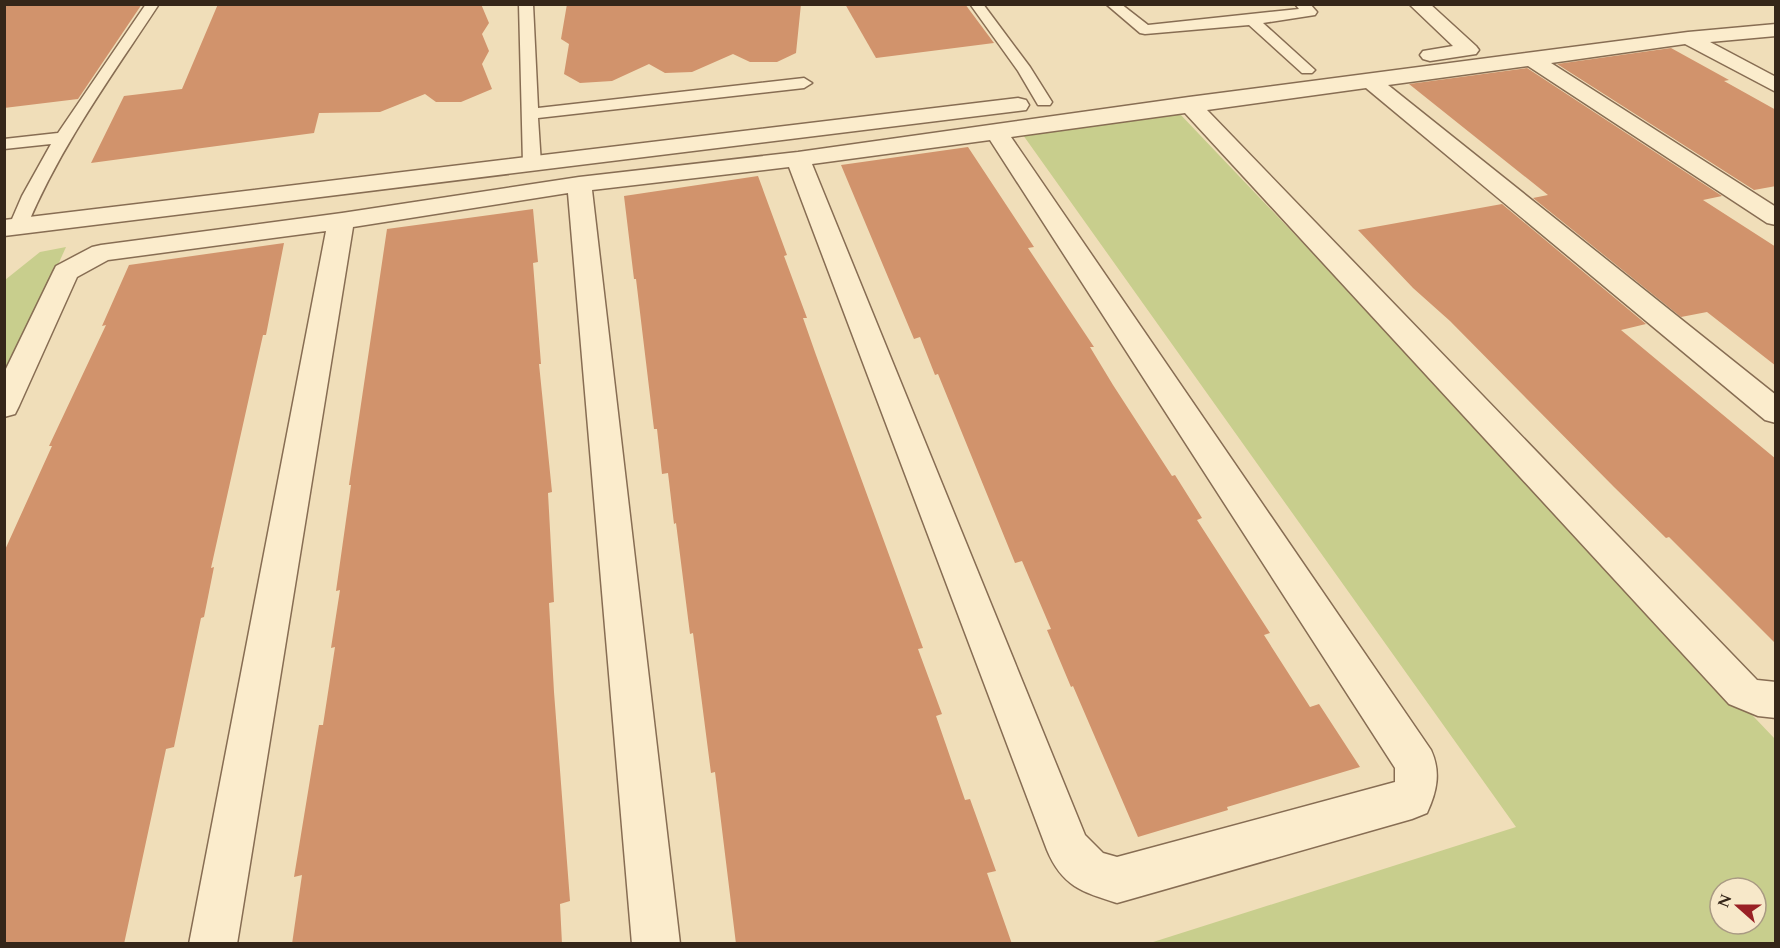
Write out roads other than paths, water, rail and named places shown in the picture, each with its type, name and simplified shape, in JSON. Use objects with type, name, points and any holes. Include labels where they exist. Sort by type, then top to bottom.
[{"type":"street","points":[[4,406],[66,272],[101,253],[342,221],[579,184],[798,159],[996,130],[1307,70],[1469,51],[1418,4]]},
{"type":"street","points":[[1185,95],[1371,82],[1688,38],[1776,30]]},
{"type":"street","points":[[1688,38],[1776,86]]},
{"type":"street","points":[[1533,60],[1776,218]]},
{"type":"street","points":[[1371,82],[1776,412]]},
{"type":"street","points":[[1185,95],[1743,692],[1758,698],[1776,700]]},
{"type":"street","points":[[9,230],[1066,99]]},
{"type":"street","points":[[798,159],[1069,850],[1090,872],[1117,880],[1412,798],[1416,782],[1416,764],[996,130]]},
{"type":"street","points":[[579,184],[656,944]]},
{"type":"street","points":[[213,944],[338,233],[342,221]]},
{"type":"lane","points":[[9,230],[26,205],[64,137],[153,4]]},
{"type":"lane","points":[[526,4],[532,164]]},
{"type":"lane","points":[[976,4],[1026,70],[1044,102]]},
{"type":"lane","points":[[1112,4],[1144,30],[1310,12],[1301,4]]},
{"type":"lane","points":[[1252,20],[1307,70]]},
{"type":"lane","points":[[529,114],[804,83]]},
{"type":"lane","points":[[4,144],[64,137]]}]
